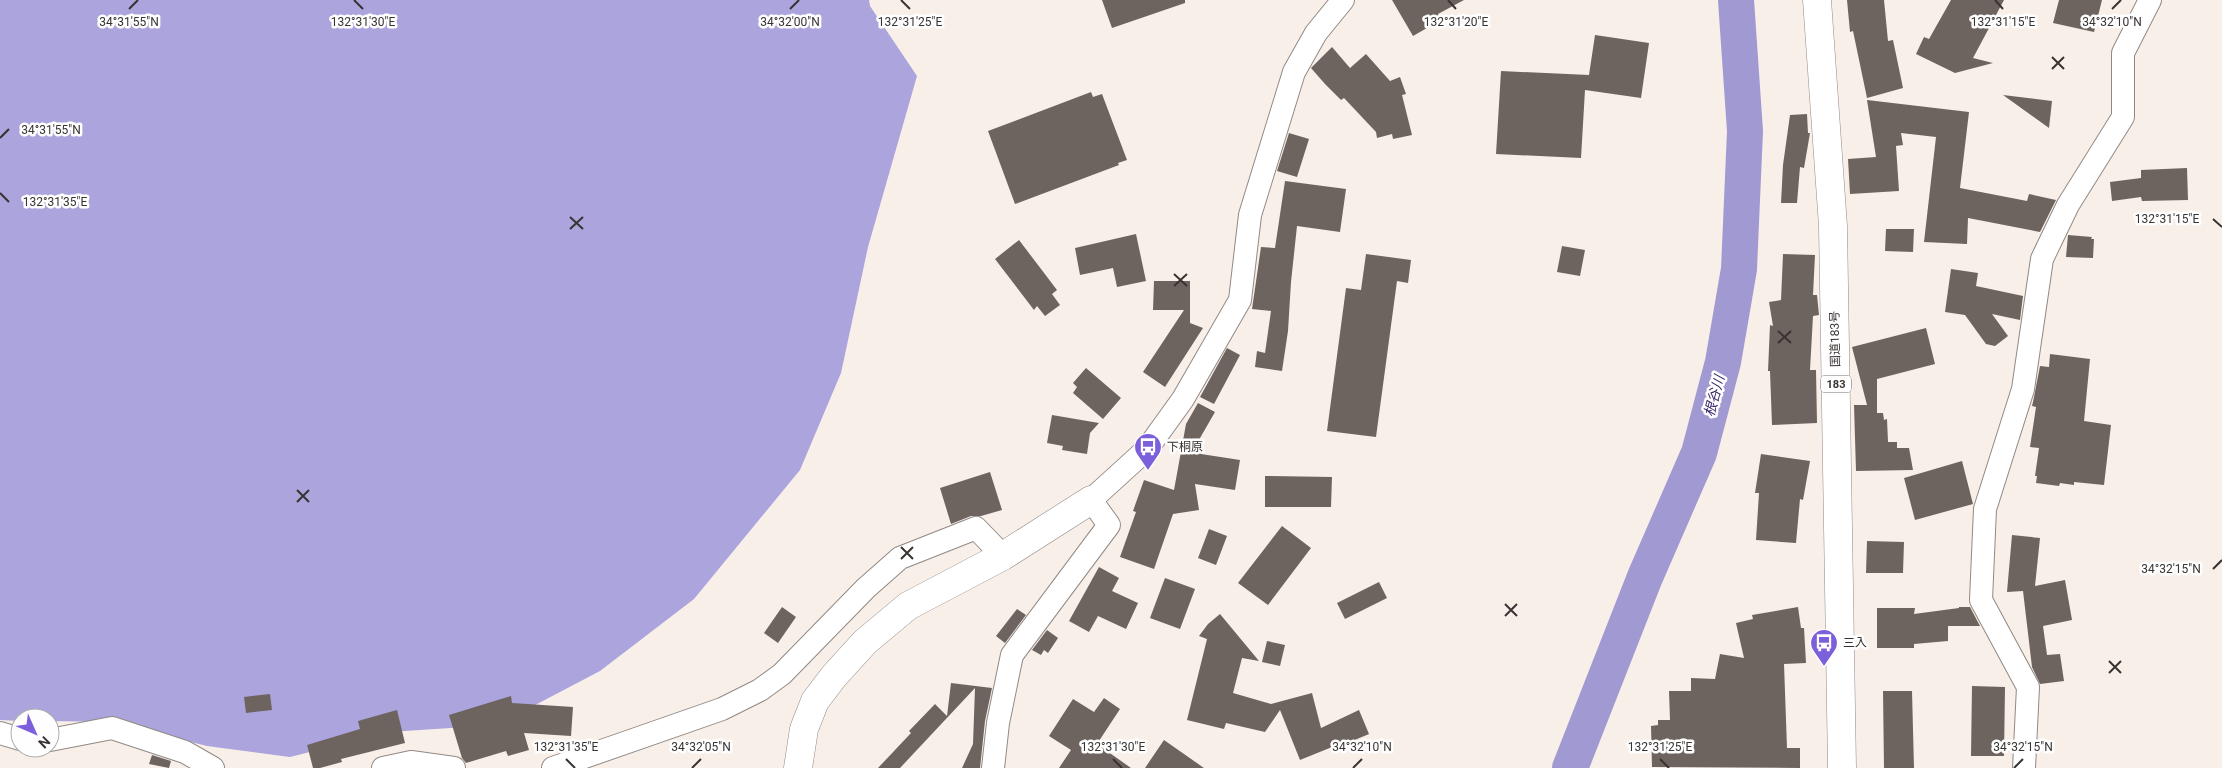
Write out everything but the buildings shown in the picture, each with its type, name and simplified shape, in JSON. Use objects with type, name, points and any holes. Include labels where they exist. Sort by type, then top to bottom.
[{"type":"main road","name":"国道183号","points":[[1817,0],[1833,226],[1842,768]]},
{"type":"main road","points":[[798,768],[804,729],[815,701],[834,676],[865,642],[908,606],[1003,556],[1092,500]]},
{"type":"street","points":[[993,768],[998,723],[1012,655],[1109,526],[1092,500],[1147,449],[1184,399],[1240,300],[1250,215],[1294,72],[1316,33],[1343,0]]},
{"type":"street","points":[[2024,768],[2028,687],[1981,600],[1985,509],[2023,389],[2042,259],[2068,205],[2103,152],[2123,117],[2123,53],[2150,0]]},
{"type":"street","points":[[553,768],[722,708],[760,690],[782,674],[866,588],[900,558],[976,528],[1003,556]]},
{"type":"street","points":[[60,738],[112,728],[185,752],[213,768]]},
{"type":"street","points":[[383,768],[411,762],[454,768]]},
{"type":"shaded area","points":[[0,0],[869,0],[870,6],[917,76],[868,247],[841,373],[800,470],[694,599],[600,671],[497,725],[389,732],[290,757],[207,746],[110,722],[60,721],[60,708],[10,708],[10,720],[0,720]]},
{"type":"waterway","name":"根谷川","points":[[1570,768],[1645,577],[1699,453],[1723,362],[1739,269],[1745,131],[1736,0]]},
{"type":"place","name":"下桐原","points":[[1148,471]]},
{"type":"place","name":"三入","points":[[1824,667]]}]
